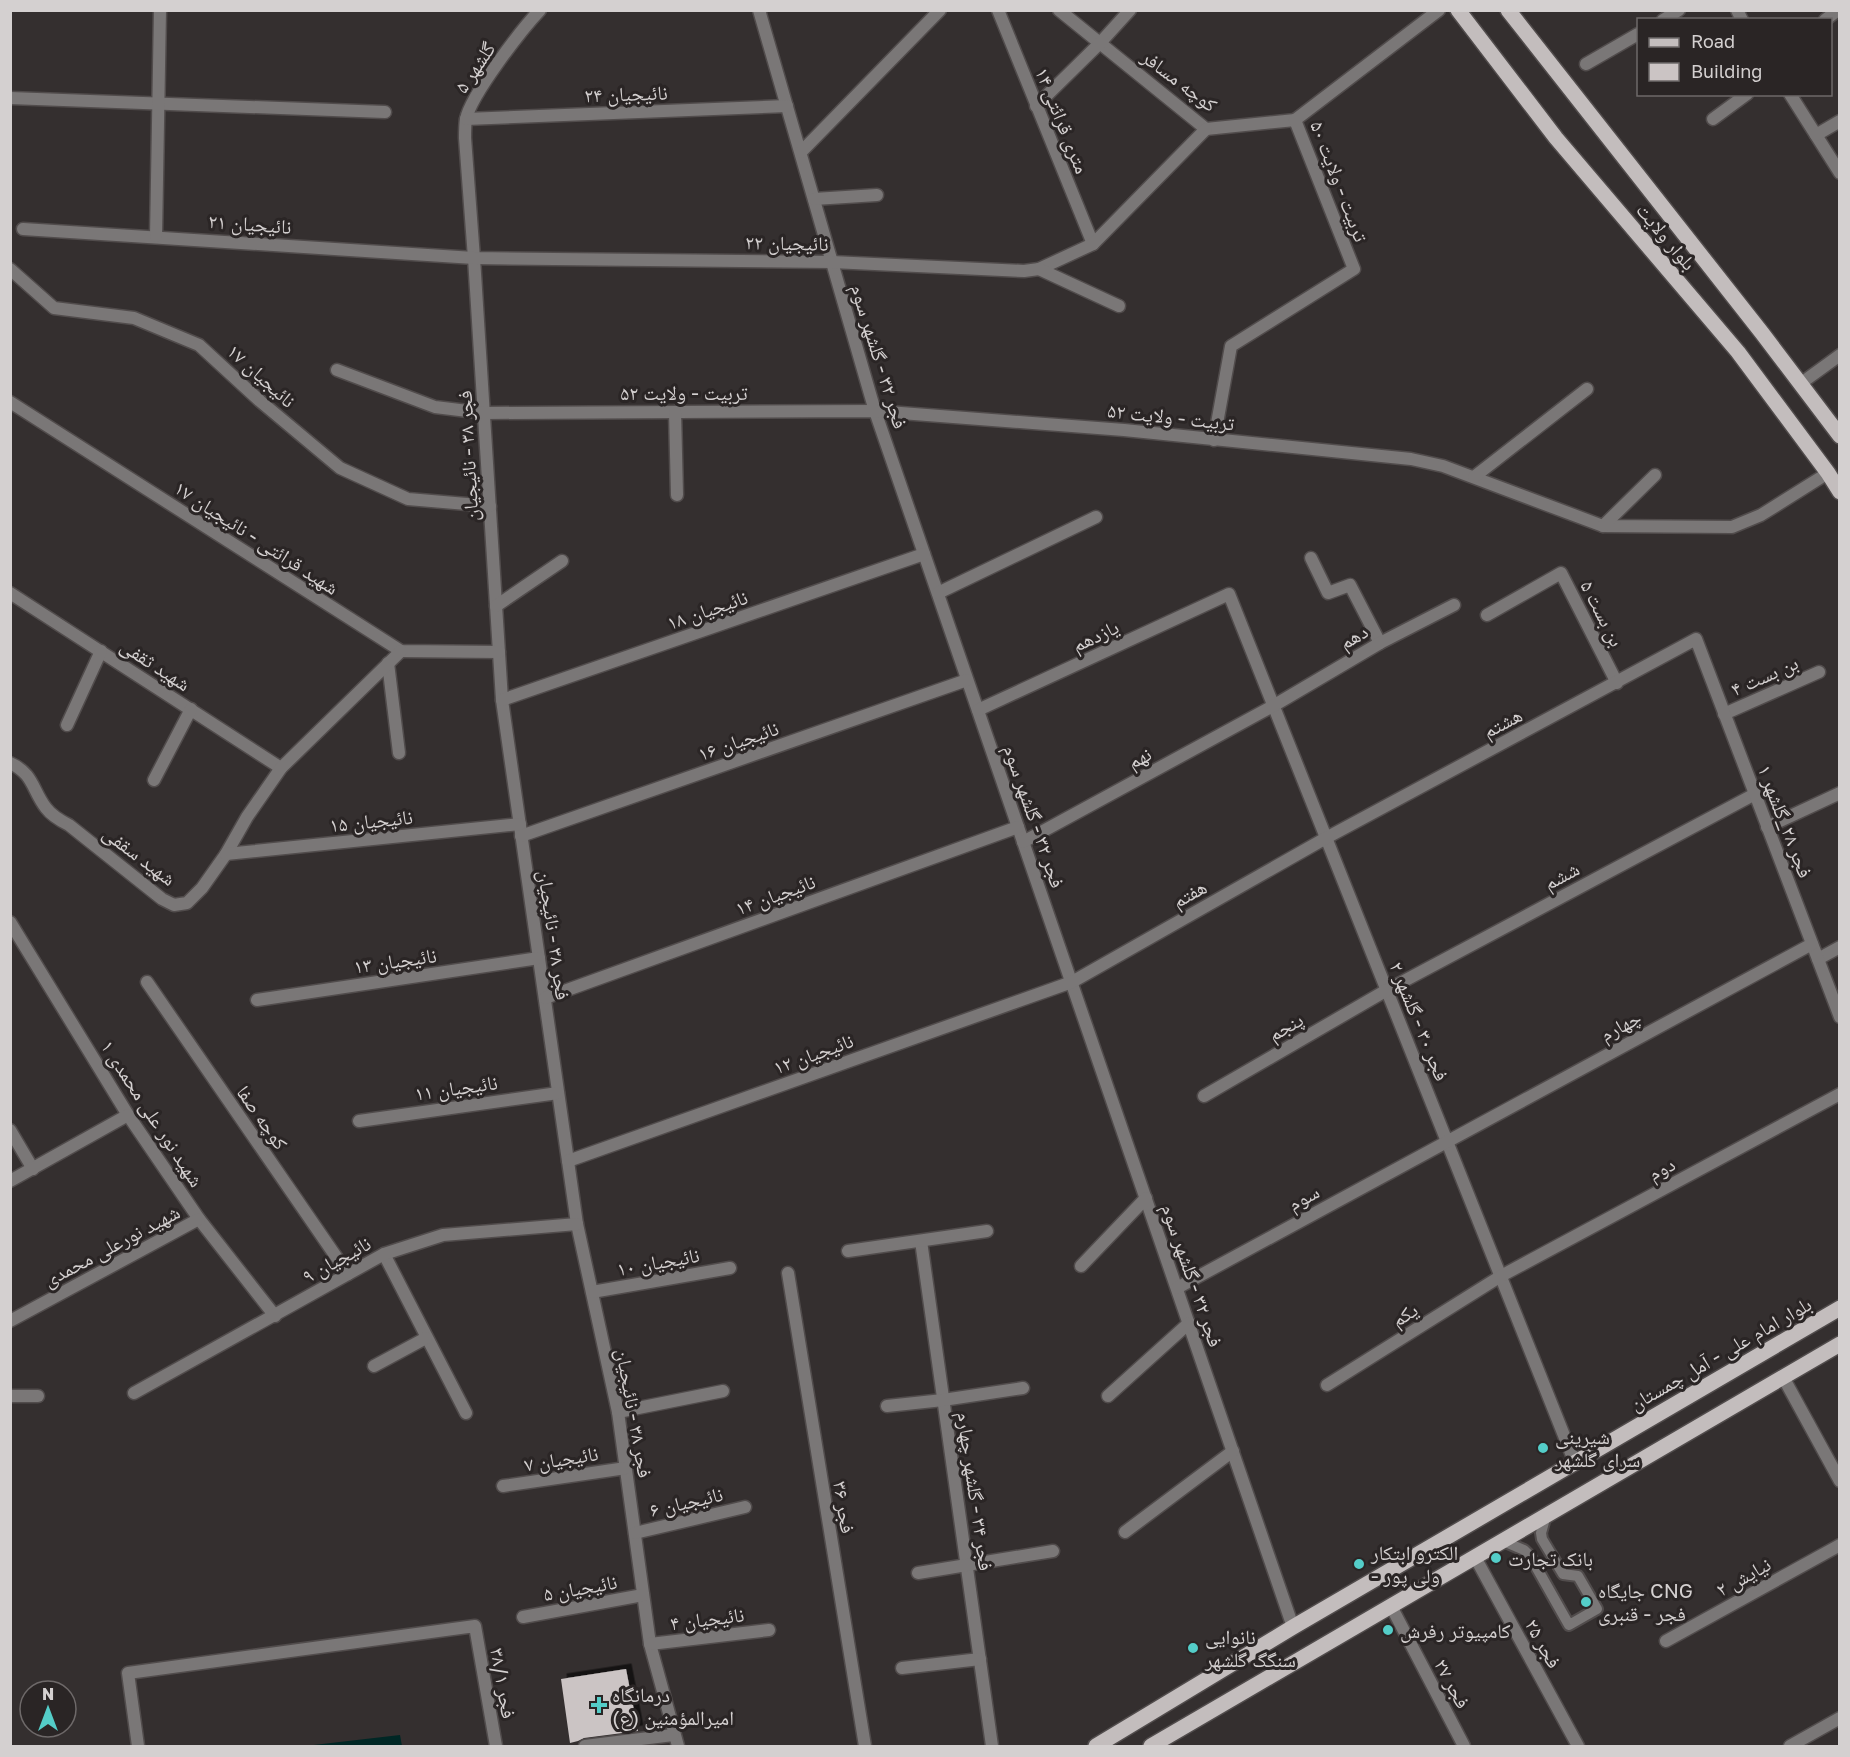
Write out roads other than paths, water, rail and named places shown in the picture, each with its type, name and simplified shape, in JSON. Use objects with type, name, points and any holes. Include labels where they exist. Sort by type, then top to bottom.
[{"type":"main road","name":"بلوار ولایت","points":[[1458,10],[1556,138],[1738,352],[1828,473],[1839,492]]},
{"type":"main road","name":"بلوار ولایت","points":[[1508,10],[1762,333],[1839,436]]},
{"type":"main road","name":"بلوار امام علی - آمل چمستان","points":[[1096,1746],[1293,1627],[1839,1308]]},
{"type":"main road","points":[[1151,1746],[1839,1344]]},
{"type":"street","points":[[156,237],[160,10]]},
{"type":"street","name":"گلشهر ۵","points":[[466,119],[481,89],[540,10]]},
{"type":"street","name":"فجر ۳۲ - گلشهر سوم","points":[[759,10],[875,411],[1293,1627]]},
{"type":"street","points":[[801,152],[940,10]]},
{"type":"street","name":"۱۴ متری قرائتی","points":[[998,10],[1092,244]]},
{"type":"street","name":"کوچه مسافر","points":[[1059,10],[1206,129],[1295,120]]},
{"type":"street","points":[[1036,106],[1100,44],[1130,10]]},
{"type":"street","name":"تربیت - ولایت ۵۰","points":[[1214,440],[1231,346],[1354,269],[1295,120],[1439,10]]},
{"type":"street","points":[[1666,18],[1679,10]]},
{"type":"street","points":[[1586,64],[1637,35]]},
{"type":"street","points":[[1713,119],[1744,96]]},
{"type":"street","points":[[1791,96],[1839,173]]},
{"type":"street","points":[[10,98],[385,112]]},
{"type":"street","name":"نائیجیان ۲۴","points":[[466,119],[787,106]]},
{"type":"street","name":"فجر ۳۸ - نائیجیان","points":[[466,119],[465,138],[502,700],[577,1224],[618,1412],[650,1644],[676,1741]]},
{"type":"street","points":[[1816,135],[1839,121]]},
{"type":"street","name":"نائیجیان ۲۲","points":[[474,258],[832,262],[1024,271],[1039,269],[1092,244],[1206,129]]},
{"type":"street","points":[[814,199],[877,195]]},
{"type":"street","name":"نائیجیان ۲۱","points":[[23,229],[474,258]]},
{"type":"street","name":"نائیجیان ۱۷","points":[[10,269],[54,308],[134,318],[199,345],[260,401],[340,468],[408,499],[490,506]]},
{"type":"street","points":[[1039,269],[1119,306]]},
{"type":"street","points":[[1800,384],[1839,355]]},
{"type":"street","name":"تربیت - ولایت ۵۲","points":[[337,370],[435,407],[484,413],[875,411],[1112,429],[1411,459],[1443,466],[1603,526],[1732,526],[1761,515],[1828,473]]},
{"type":"street","points":[[1474,477],[1587,389]]},
{"type":"street","name":"شهید قرائتی - نائیجیان ۱۷","points":[[10,402],[401,651]]},
{"type":"street","points":[[675,412],[676,495]]},
{"type":"street","points":[[1603,526],[1655,475]]},
{"type":"street","points":[[938,593],[1096,517]]},
{"type":"street","name":"نائیجیان ۱۸","points":[[502,700],[924,554]]},
{"type":"street","points":[[1311,558],[1328,593],[1350,585],[1380,643]]},
{"type":"street","points":[[496,606],[562,561]]},
{"type":"street","name":"بن بست ۵","points":[[1486,615],[1561,573],[1617,683]]},
{"type":"street","name":"شهید ثقفی","points":[[10,593],[281,768]]},
{"type":"street","name":"فجر ۳۰ - گلشهر ۲","points":[[1228,594],[1575,1463]]},
{"type":"street","name":"یازدهم","points":[[978,710],[1228,594]]},
{"type":"street","name":"دهم","points":[[1273,706],[1380,643],[1454,605]]},
{"type":"street","name":"هشتم","points":[[1326,838],[1696,639]]},
{"type":"street","name":"فجر ۲۸_گلشهر ۱","points":[[1696,639],[1839,1017]]},
{"type":"street","points":[[67,725],[101,651]]},
{"type":"street","points":[[401,651],[499,652]]},
{"type":"street","name":"شهید سقفی","points":[[10,763],[21,768],[32,780],[45,808],[56,818],[69,825],[162,899],[174,905],[187,903],[202,888],[226,854],[247,817],[281,768],[401,651]]},
{"type":"street","points":[[388,663],[399,753]]},
{"type":"street","name":"بن بست ۴","points":[[1724,714],[1819,672]]},
{"type":"street","name":"نائیجیان ۱۶","points":[[520,830],[968,680]]},
{"type":"street","name":"نهم","points":[[1023,842],[1273,706]]},
{"type":"street","points":[[154,780],[191,710]]},
{"type":"street","points":[[1767,827],[1839,793]]},
{"type":"street","name":"ششم","points":[[1386,990],[1755,794]]},
{"type":"street","name":"نائیجیان ۱۴","points":[[545,998],[1018,827]]},
{"type":"street","name":"نائیجیان ۱۵","points":[[226,854],[520,830]]},
{"type":"street","name":"هفتم","points":[[1072,982],[1326,838]]},
{"type":"street","name":"شهید نور علی محمدی ۱","points":[[10,922],[128,1115],[199,1219],[275,1316]]},
{"type":"street","name":"چهارم","points":[[1447,1141],[1812,944]]},
{"type":"street","points":[[1818,959],[1839,947]]},
{"type":"street","name":"نائیجیان ۱۳","points":[[257,999],[539,958]]},
{"type":"street","name":"کوچه صفا","points":[[147,982],[348,1274]]},
{"type":"street","name":"نائیجیان ۱۲","points":[[568,1161],[1072,982]]},
{"type":"street","name":"پنجم","points":[[1204,1096],[1386,990]]},
{"type":"street","name":"نائیجیان ۱۱","points":[[359,1120],[558,1093]]},
{"type":"street","name":"دوم","points":[[1501,1276],[1839,1094]]},
{"type":"street","points":[[10,1181],[128,1115]]},
{"type":"street","points":[[10,1130],[33,1169]]},
{"type":"street","name":"سوم","points":[[1177,1288],[1447,1141]]},
{"type":"street","points":[[1081,1266],[1146,1198]]},
{"type":"street","name":"شهید نورعلی محمدی","points":[[10,1322],[199,1219]]},
{"type":"street","name":"نائیجیان ۹","points":[[135,1393],[384,1254],[443,1235],[577,1224]]},
{"type":"street","points":[[848,1251],[987,1231]]},
{"type":"street","name":"فجر ۳۴ - گلشهر چهارم","points":[[921,1241],[992,1746]]},
{"type":"street","points":[[384,1254],[466,1413]]},
{"type":"street","name":"نائیجیان ۱۰","points":[[592,1292],[730,1268]]},
{"type":"street","name":"فجر ۳۶","points":[[788,1273],[865,1746]]},
{"type":"street","name":"یکم","points":[[1327,1385],[1501,1276]]},
{"type":"street","points":[[1108,1396],[1189,1323]]},
{"type":"street","points":[[374,1366],[426,1338]]},
{"type":"street","points":[[1783,1377],[1839,1481]]},
{"type":"street","points":[[887,1406],[1023,1388]]},
{"type":"street","points":[[618,1412],[723,1391]]},
{"type":"street","points":[[10,1396],[38,1396]]},
{"type":"street","points":[[1125,1532],[1233,1451]]},
{"type":"street","name":"نائیجیان ۷","points":[[503,1486],[626,1468]]},
{"type":"street","name":"نائیجیان ۶","points":[[635,1533],[746,1507]]},
{"type":"street","name":"نیایش ۲","points":[[1666,1641],[1839,1545]]},
{"type":"street","points":[[918,1573],[1053,1551]]},
{"type":"street","name":"فجر ۲۵","points":[[1474,1557],[1578,1746]]},
{"type":"street","name":"نائیجیان ۵","points":[[523,1617],[643,1595]]},
{"type":"street","name":"فجر ۲۷","points":[[1391,1606],[1464,1746]]},
{"type":"street","name":"فجر ۳۸/۱","points":[[138,1746],[128,1673],[475,1626],[496,1746]]},
{"type":"street","name":"نائیجیان ۴","points":[[650,1644],[769,1630]]},
{"type":"street","points":[[902,1668],[980,1659]]},
{"type":"street","points":[[1790,1746],[1839,1718]]},
{"type":"street","points":[[585,1746],[676,1741]]},
{"type":"lane","points":[[1503,1541],[1524,1550],[1530,1556],[1569,1625],[1597,1609],[1578,1576],[1563,1574],[1546,1547],[1541,1533],[1546,1515]]},
{"type":"water","points":[[400,1735],[402,1746],[305,1746]]},
{"type":"place","name":"شیرینی سرای گلشهر","points":[[1543,1448]]},
{"type":"place","name":"بانک تجارت","points":[[1496,1558]]},
{"type":"place","name":"الکترو ابتکار - ولی پور","points":[[1359,1564]]},
{"type":"place","name":"جایگاه CNG فجر - قنبری","points":[[1586,1602]]},
{"type":"place","name":"کامپیوتر رفرش","points":[[1388,1630]]},
{"type":"place","name":"نانوایی سنگگ گلشهر","points":[[1193,1648]]},
{"type":"place","name":"درمانگاه امیرالمؤمنین (ع)","points":[[599,1705]]}]
